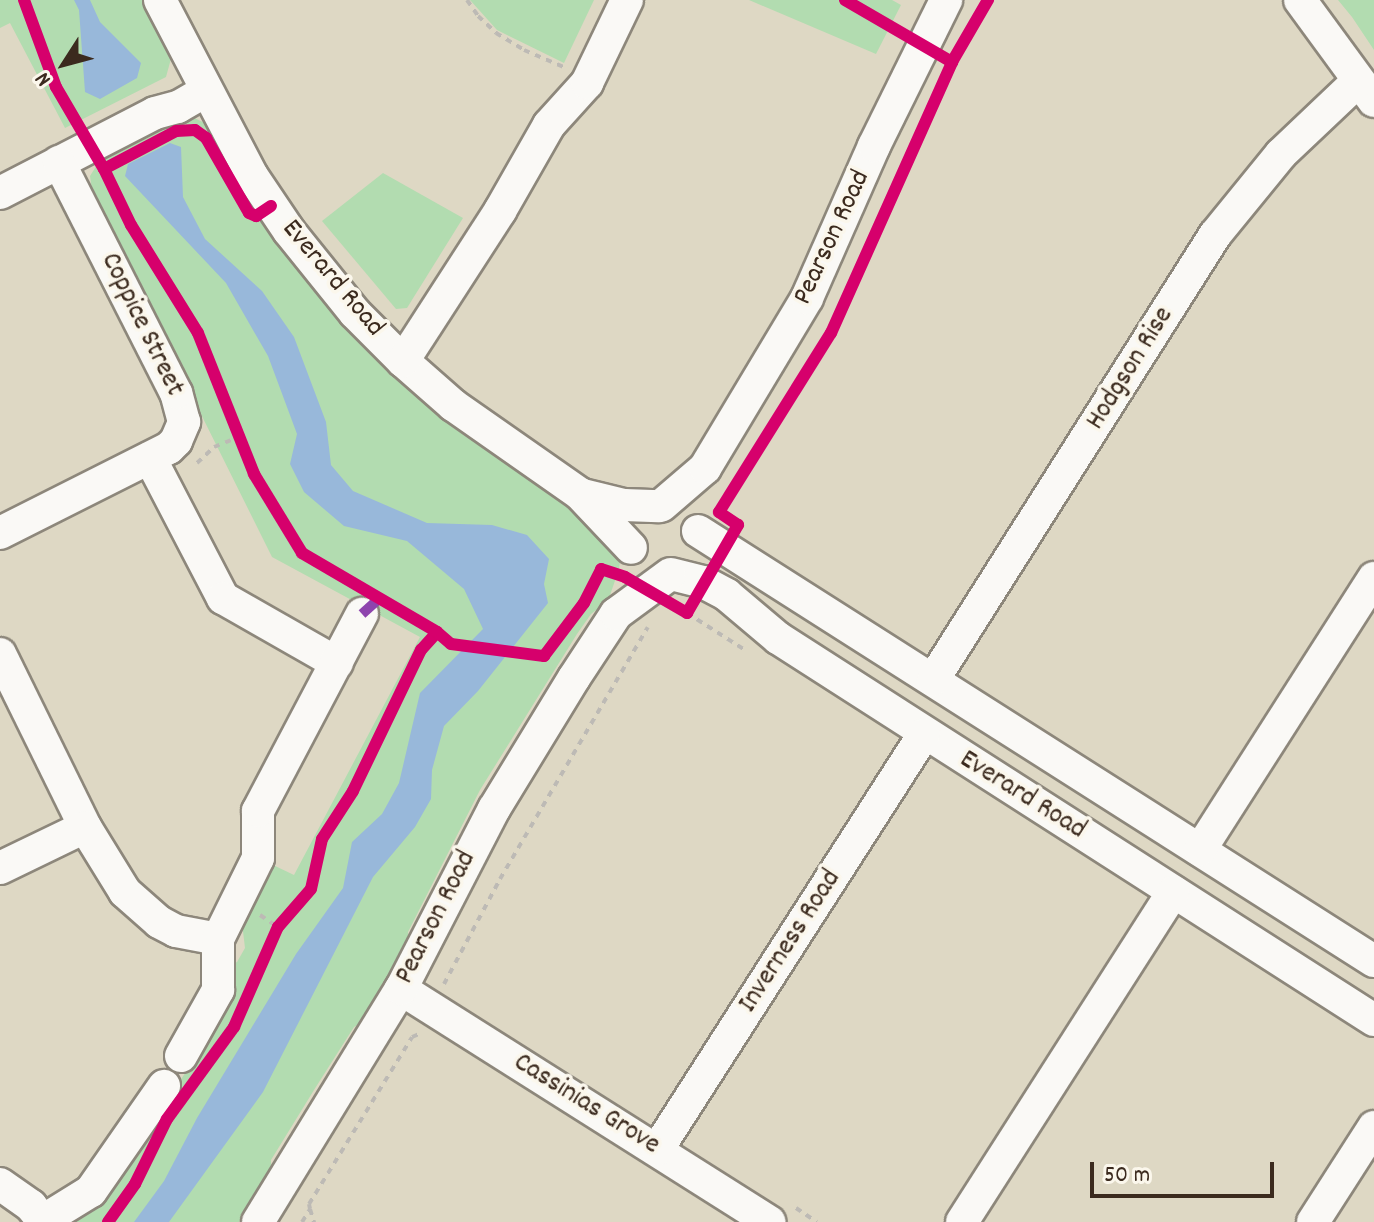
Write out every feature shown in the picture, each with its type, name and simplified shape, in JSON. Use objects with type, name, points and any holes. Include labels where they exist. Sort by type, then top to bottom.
[{"type":"street","name":"Everard Road","points":[[160,0],[252,176],[289,231],[355,313],[403,361],[488,431],[580,494],[631,550]]},
{"type":"street","points":[[403,361],[421,338],[549,125],[587,83],[627,0]]},
{"type":"street","name":"Pearson Road","points":[[661,506],[705,468],[807,298],[888,118],[946,0]]},
{"type":"street","points":[[1300,0],[1366,91]]},
{"type":"street","points":[[0,193],[155,113],[178,107],[203,86]]},
{"type":"street","name":"Hodgson Rise","points":[[933,680],[1215,235],[1281,154],[1366,91]]},
{"type":"street","name":"Coppice Street","points":[[0,533],[150,458],[176,441],[183,430],[183,410],[59,162]]},
{"type":"street","points":[[150,458],[223,598],[337,663]]},
{"type":"street","name":"Pearson Road","points":[[698,529],[705,468]]},
{"type":"street","name":"Everard Road","points":[[580,494],[624,505],[661,506]]},
{"type":"street","points":[[661,506],[683,511],[698,529],[697,553],[691,563],[662,585],[631,550],[633,526],[639,516],[661,506]]},
{"type":"street","name":"Everard Road","points":[[698,529],[1374,961]]},
{"type":"street","name":"Pearson Road","points":[[260,1221],[401,989],[494,809],[616,614],[631,550]]},
{"type":"street","points":[[1200,850],[1374,578]]},
{"type":"street","name":"Everard Road","points":[[662,585],[703,582],[750,611],[778,638],[924,734],[1374,1020]]},
{"type":"street","name":"Pearson Road","points":[[616,614],[662,585]]},
{"type":"street","points":[[181,1056],[218,990],[218,939],[258,858],[258,811],[362,614]]},
{"type":"street","points":[[0,654],[112,875],[136,903],[176,931],[218,939]]},
{"type":"street","name":"Inverness Road","points":[[657,1150],[924,734]]},
{"type":"street","points":[[0,868],[85,827]]},
{"type":"street","points":[[962,1222],[1173,892]]},
{"type":"street","points":[[1299,971],[1326,931]]},
{"type":"street","name":"Cassinias Grove","points":[[401,989],[770,1222]]},
{"type":"street","points":[[0,1184],[31,1206],[44,1221],[91,1191],[164,1086]]},
{"type":"street","points":[[1313,1222],[1374,1127]]},
{"type":"path","points":[[467,0],[496,33],[524,50],[566,68],[587,83]]},
{"type":"path","points":[[234,423],[244,449]]},
{"type":"path","points":[[314,1222],[309,1204],[412,1037],[421,1032],[500,879],[662,585],[687,613],[703,582]]},
{"type":"path","points":[[272,939],[286,917]]},
{"type":"path","points":[[302,1222],[310,1209]]},
{"type":"green space","points":[[0,0],[143,0],[172,55],[166,77],[65,128],[10,23],[0,28]]},
{"type":"green space","points":[[470,0],[594,0],[564,63],[497,30]]},
{"type":"green space","points":[[749,0],[892,0],[901,5],[876,54]]},
{"type":"green space","points":[[1338,0],[1374,0],[1374,50],[1352,17]]},
{"type":"green space","points":[[190,116],[207,124],[247,191],[581,510],[621,555],[608,601],[591,614],[577,634],[480,790],[408,932],[409,945],[365,1021],[354,1027],[271,1160],[271,1173],[239,1222],[62,1222],[172,1093],[199,1052],[226,968],[237,962],[245,948],[242,923],[271,864],[294,875],[420,637],[272,557],[93,197],[90,176],[102,157],[173,119]]},
{"type":"green space","points":[[383,173],[463,218],[407,308],[396,309],[322,221]]},
{"type":"water","points":[[74,0],[90,0],[100,22],[141,63],[137,78],[100,99],[85,92],[79,10]]},
{"type":"water","points":[[170,143],[181,147],[183,197],[205,239],[262,291],[294,337],[326,422],[331,465],[353,491],[427,523],[492,525],[527,535],[549,559],[544,584],[548,603],[478,691],[444,726],[432,770],[431,799],[415,827],[373,877],[263,1092],[169,1222],[134,1222],[164,1181],[197,1118],[296,954],[343,888],[352,842],[382,814],[399,783],[420,693],[483,629],[464,589],[407,541],[344,526],[304,492],[290,464],[297,434],[268,356],[226,283],[125,176],[128,164]]},
{"type":"marked path","points":[[362,614],[381,597]]},
{"type":"cycle path","points":[[24,0],[56,87],[104,169],[176,131],[195,130],[206,138],[249,213],[256,216],[271,206]]},
{"type":"cycle path","points":[[845,0],[952,62],[988,0]]},
{"type":"cycle path","points":[[108,1222],[135,1184],[167,1119],[234,1027],[278,927],[311,889],[322,839],[353,791],[421,650],[437,632],[451,644],[544,656],[584,603],[601,569],[625,577],[687,613],[738,525],[719,512],[831,333],[952,62]]},
{"type":"cycle path","points":[[104,169],[131,225],[198,333],[254,474],[302,553],[437,632]]}]
